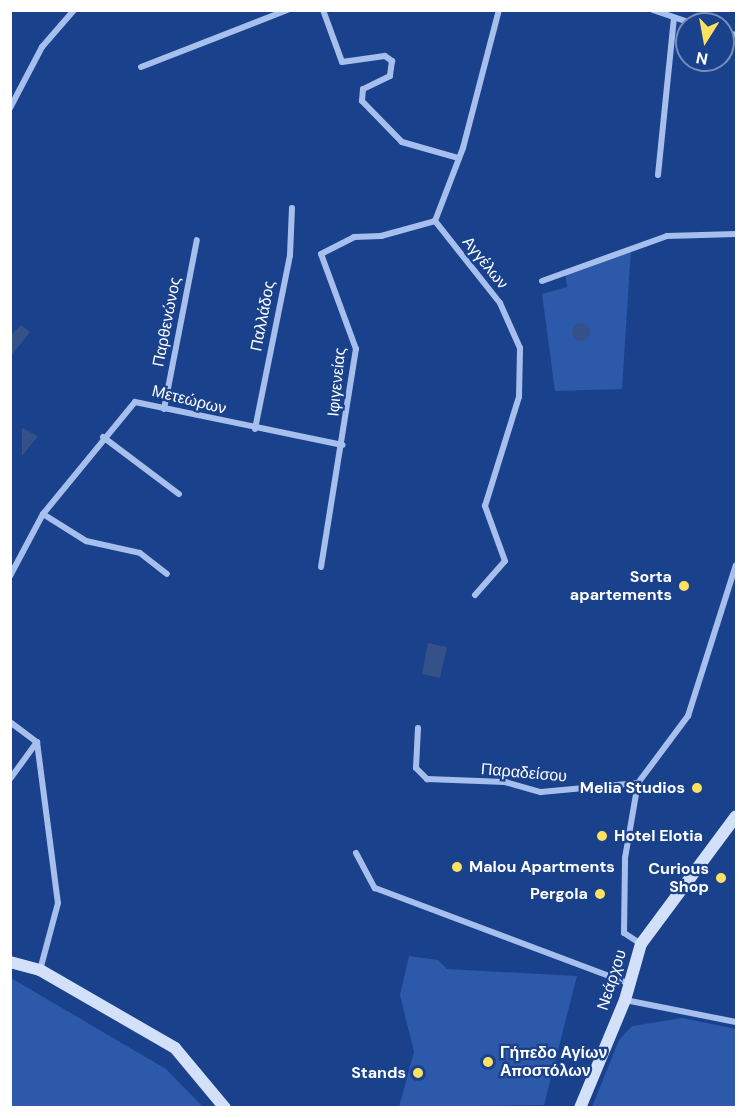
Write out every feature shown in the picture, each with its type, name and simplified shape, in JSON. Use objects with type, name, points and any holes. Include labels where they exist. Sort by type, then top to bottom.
[{"type":"street","points":[[10,108],[42,47],[74,10]]},
{"type":"street","points":[[141,67],[287,10]]},
{"type":"street","points":[[323,10],[342,62],[385,56],[392,61],[390,76],[363,88],[362,101],[402,142],[458,158]]},
{"type":"street","points":[[435,221],[458,158],[499,10]]},
{"type":"street","points":[[653,10],[674,18],[658,175]]},
{"type":"street","name":"Παλλάδος","points":[[255,429],[290,255],[292,208]]},
{"type":"street","name":"Ιφιγενείας","points":[[321,567],[343,445],[356,349],[353,331],[321,263],[323,250],[354,237],[381,236],[435,221]]},
{"type":"street","name":"Αγγέλων","points":[[435,221],[500,303],[520,348],[519,397],[486,506],[505,561],[475,595]]},
{"type":"street","points":[[542,281],[667,236],[736,234]]},
{"type":"street","name":"Παρθενώνος","points":[[164,409],[197,240]]},
{"type":"street","name":"Μετεώρων","points":[[10,576],[43,514],[103,436],[135,402],[255,429],[343,445]]},
{"type":"street","points":[[103,436],[179,494]]},
{"type":"street","points":[[43,514],[86,541],[140,553],[167,574]]},
{"type":"street","points":[[641,944],[624,933],[625,858],[638,783],[688,716],[736,565]]},
{"type":"street","points":[[10,722],[37,741],[58,903],[40,970]]},
{"type":"street","name":"Παραδείσου","points":[[418,728],[416,768],[427,779],[570,792],[638,783]]},
{"type":"street","points":[[10,779],[37,741]]},
{"type":"street","name":"Νεάρχου","points":[[579,1107],[625,1000],[641,944],[736,816]]},
{"type":"street","points":[[356,853],[375,888],[628,983]]},
{"type":"street","points":[[10,962],[40,970],[174,1048],[225,1107]]},
{"type":"street","points":[[625,1000],[736,1022]]},
{"type":"shaded area","points":[[631,249],[622,389],[555,391],[542,294],[567,287],[565,273]]},
{"type":"shaded area","points":[[581,323],[587,326],[590,332],[587,338],[581,341],[575,338],[572,332],[575,326]]},
{"type":"shaded area","points":[[21,325],[30,332],[11,356],[11,335]]},
{"type":"shaded area","points":[[22,428],[38,436],[22,456]]},
{"type":"shaded area","points":[[428,643],[447,647],[440,678],[422,674]]},
{"type":"shaded area","points":[[409,956],[438,960],[447,969],[577,976],[544,1105],[399,1107],[414,1052],[400,995]]},
{"type":"shaded area","points":[[11,978],[166,1069],[203,1107],[11,1107]]},
{"type":"shaded area","points":[[682,1018],[736,1029],[736,1107],[592,1107],[619,1040],[632,1026]]},
{"type":"place","name":"Sorta apartements","points":[[684,586]]},
{"type":"place","name":"Melia Studios","points":[[697,788]]},
{"type":"place","name":"Hotel Elotia","points":[[602,836]]},
{"type":"place","name":"Malou Apartments","points":[[457,867]]},
{"type":"place","name":"Curious Shop","points":[[721,878]]},
{"type":"place","name":"Pergola","points":[[600,894]]},
{"type":"place","name":"Γήπεδο Αγίων Αποστόλων","points":[[488,1062]]},
{"type":"place","name":"Stands","points":[[418,1073]]}]
